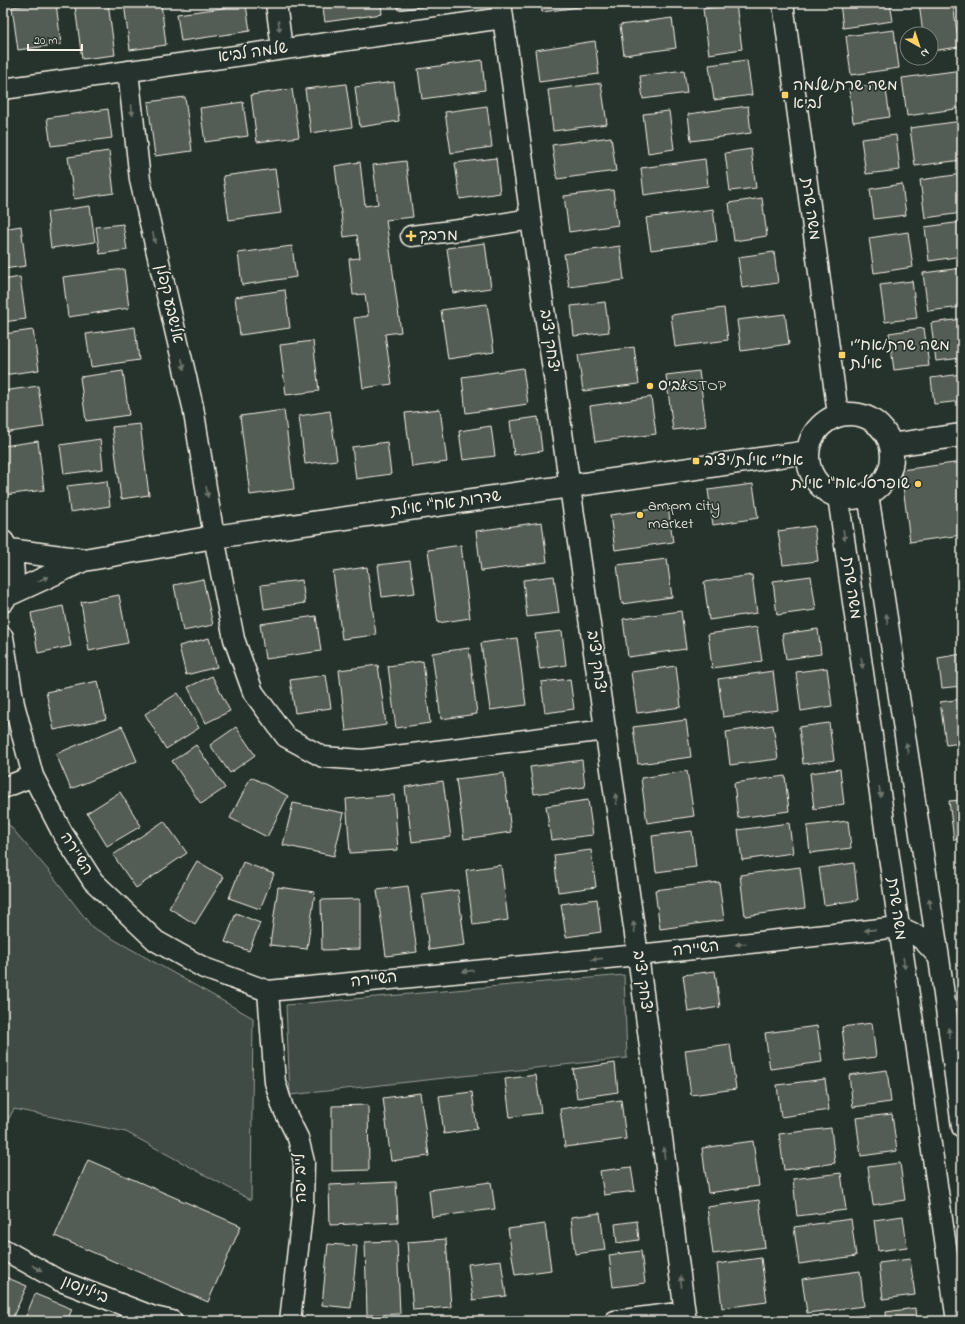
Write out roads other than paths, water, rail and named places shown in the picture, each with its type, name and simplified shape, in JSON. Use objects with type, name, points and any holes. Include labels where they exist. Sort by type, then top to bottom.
[{"type":"main road","points":[[855,414],[871,418],[884,430],[892,445],[893,459],[889,473],[880,485],[868,494],[858,497],[849,498],[838,496],[828,491],[819,484],[811,469],[808,452],[812,438],[820,426],[838,415],[855,414]]},
{"type":"main road","points":[[892,445],[962,435]]},
{"type":"main road","name":"שדרות אח\"י אילת","points":[[5,598],[84,560],[214,537],[808,452]]},
{"type":"main road","points":[[5,598],[12,581],[13,573],[13,565],[6,546]]},
{"type":"main road","name":"שדרות אח\"י אילת","points":[[6,546],[84,560]]},
{"type":"street","points":[[276,3],[282,49]]},
{"type":"street","name":"משה שרת","points":[[783,3],[838,415]]},
{"type":"street","name":"שלמה לביא","points":[[3,89],[282,49],[502,10]]},
{"type":"street","name":"יצחק יציב","points":[[502,10],[638,955],[685,1317]]},
{"type":"street","name":"אלישבע קפלן","points":[[128,71],[140,180],[193,407],[214,537],[234,640],[253,692],[286,737],[323,757],[363,760],[606,730]]},
{"type":"street","points":[[411,236],[531,219]]},
{"type":"street","name":"משה שרת","points":[[868,494],[939,958],[962,1127]]},
{"type":"street","name":"משה שרת","points":[[838,496],[898,927],[957,1321]]},
{"type":"street","name":"השיירה","points":[[3,637],[14,704],[33,776],[63,834],[92,881],[156,940],[204,968],[268,990],[638,955],[898,927],[910,931],[920,937],[939,958]]},
{"type":"street","points":[[3,788],[33,776]]},
{"type":"street","name":"לייב יפה","points":[[268,990],[275,1082],[283,1108],[298,1138],[304,1162],[303,1204],[290,1321]]},
{"type":"street","name":"ביילינסון","points":[[3,1249],[58,1280],[154,1317],[172,1321]]},
{"type":"street","points":[[615,1321],[685,1317]]},
{"type":"place","name":"משה שרת/שלמה לביא","points":[[785,95]]},
{"type":"place","name":"מרבך","points":[[411,236]]},
{"type":"place","name":"משה שרת/אח״י אילת","points":[[842,355]]},
{"type":"place","name":"ביס&STOP","points":[[650,386]]},
{"type":"place","name":"אח״י אילת/יציב","points":[[696,461]]},
{"type":"place","name":"שופרסל אח\"י אילת","points":[[918,484]]},
{"type":"place","name":"am:pm city market","points":[[640,515]]}]
